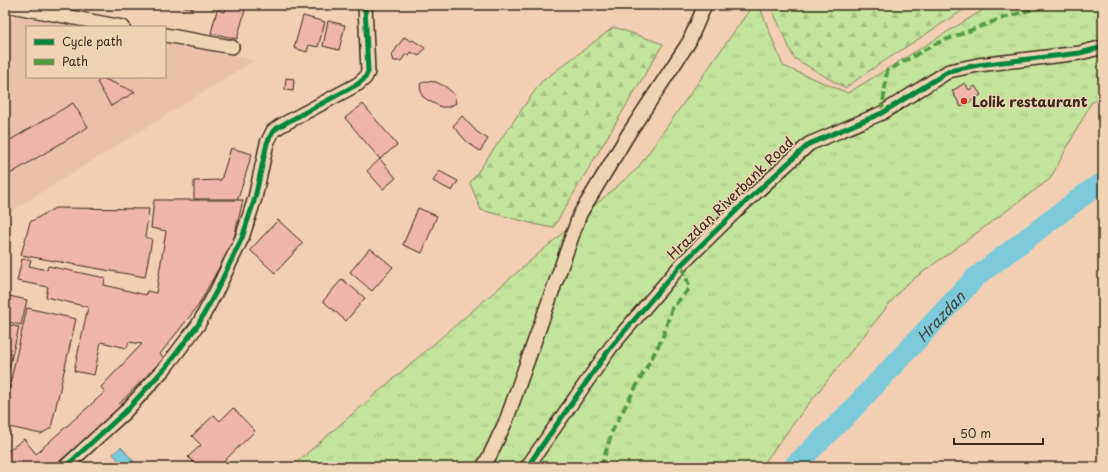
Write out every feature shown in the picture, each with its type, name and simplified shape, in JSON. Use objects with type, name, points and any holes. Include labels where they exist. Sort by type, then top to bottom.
[{"type":"street","points":[[5,5],[36,8],[118,26]]},
{"type":"street","points":[[65,467],[125,412],[165,368],[198,325],[242,238],[255,198],[267,143],[273,131],[358,84],[365,78],[368,72],[365,5]]},
{"type":"street","points":[[483,467],[506,421],[580,214],[629,133],[689,42],[705,5]]},
{"type":"street","points":[[166,35],[232,47]]},
{"type":"street","name":"Hrazdan Riverbank Road","points":[[528,467],[611,347],[681,265],[739,208],[809,144],[882,113],[949,71],[978,65],[1080,53],[1103,47]]},
{"type":"shaded area","points":[[16,16],[71,26],[26,26],[26,78],[166,78],[166,43],[255,60],[5,215],[5,26]]},
{"type":"green space","points":[[753,5],[759,5],[783,66],[848,93],[991,5],[1103,5],[1103,96],[1091,103],[1050,179],[904,286],[806,407],[761,467],[291,467],[637,169]]},
{"type":"green space","points":[[770,5],[971,5],[845,88],[794,58]]},
{"type":"green space","points":[[614,27],[663,44],[553,228],[481,210],[470,183],[541,82]]},
{"type":"water","points":[[121,447],[137,465],[135,467],[125,467],[113,454]]},
{"type":"building","points":[[176,5],[194,5],[193,9]]},
{"type":"building","points":[[227,5],[246,7],[237,39],[211,33],[217,10],[225,12]]},
{"type":"building","points":[[303,16],[325,22],[318,47],[309,45],[307,52],[294,48]]},
{"type":"building","points":[[328,21],[345,25],[339,50],[323,46]]},
{"type":"building","points":[[404,37],[411,41],[413,40],[425,48],[419,56],[411,52],[409,56],[406,54],[401,61],[394,61],[392,55]]},
{"type":"building","points":[[102,78],[135,92],[111,106],[97,82]]},
{"type":"building","points":[[286,78],[294,79],[293,91],[285,90]]},
{"type":"building","points":[[425,81],[436,82],[446,87],[454,94],[456,103],[449,107],[441,107],[429,101],[422,96],[421,91],[420,84]]},
{"type":"building","name":"Lolik restaurant","points":[[965,83],[969,90],[975,86],[981,95],[961,107],[952,91]]},
{"type":"building","points":[[73,103],[88,127],[5,177],[5,143]]},
{"type":"building","points":[[363,104],[397,145],[380,159],[345,118]]},
{"type":"building","points":[[462,116],[477,132],[488,139],[480,151],[468,143],[453,126]]},
{"type":"building","points":[[231,148],[252,154],[238,199],[194,199],[194,181],[221,180]]},
{"type":"building","points":[[380,159],[396,178],[383,189],[367,171]]},
{"type":"building","points":[[439,171],[458,181],[452,191],[433,181]]},
{"type":"building","points":[[154,200],[243,200],[233,242],[198,306],[160,354],[164,358],[119,404],[122,407],[53,467],[5,467],[5,453],[24,439],[36,454],[40,451],[105,392],[101,387],[142,344],[129,342],[127,348],[101,342],[94,375],[74,371],[88,307],[46,297],[48,287],[17,281],[22,259],[31,260],[29,266],[47,270],[48,266],[105,278],[104,285],[146,295],[147,291],[156,293],[166,231],[151,228]]},
{"type":"building","points":[[55,208],[149,209],[145,237],[152,239],[145,277],[21,255],[30,222]]},
{"type":"building","points":[[418,208],[437,216],[422,253],[403,245]]},
{"type":"building","points":[[278,220],[303,243],[275,273],[250,250]]},
{"type":"building","points":[[370,248],[393,267],[372,291],[350,272]]},
{"type":"building","points":[[342,279],[365,298],[346,321],[323,301]]},
{"type":"building","points":[[5,295],[27,300],[21,325],[5,321]]},
{"type":"building","points":[[27,308],[76,319],[51,428],[41,434],[5,426],[5,406]]},
{"type":"building","points":[[5,324],[19,327],[5,385]]},
{"type":"building","points":[[233,408],[255,431],[218,467],[198,467],[188,457],[201,445],[192,436],[214,415],[220,421]]},
{"type":"waterway","name":"Hrazdan","points":[[793,467],[845,417],[976,277],[1092,189],[1103,183]]},
{"type":"marked path","points":[[882,113],[887,71],[935,44],[997,20],[1046,5]]},
{"type":"marked path","points":[[601,467],[613,429],[662,339],[672,308],[690,288],[681,265]]},
{"type":"cycle path","points":[[65,467],[125,412],[165,368],[198,325],[242,238],[255,198],[267,143],[273,131],[358,84],[365,78],[368,72],[365,5]]},
{"type":"cycle path","points":[[527,467],[611,347],[681,265],[739,208],[809,144],[882,113],[949,71],[978,65],[1080,53],[1103,47]]},
{"type":"place","name":"Lolik restaurant","points":[[964,101]]}]
